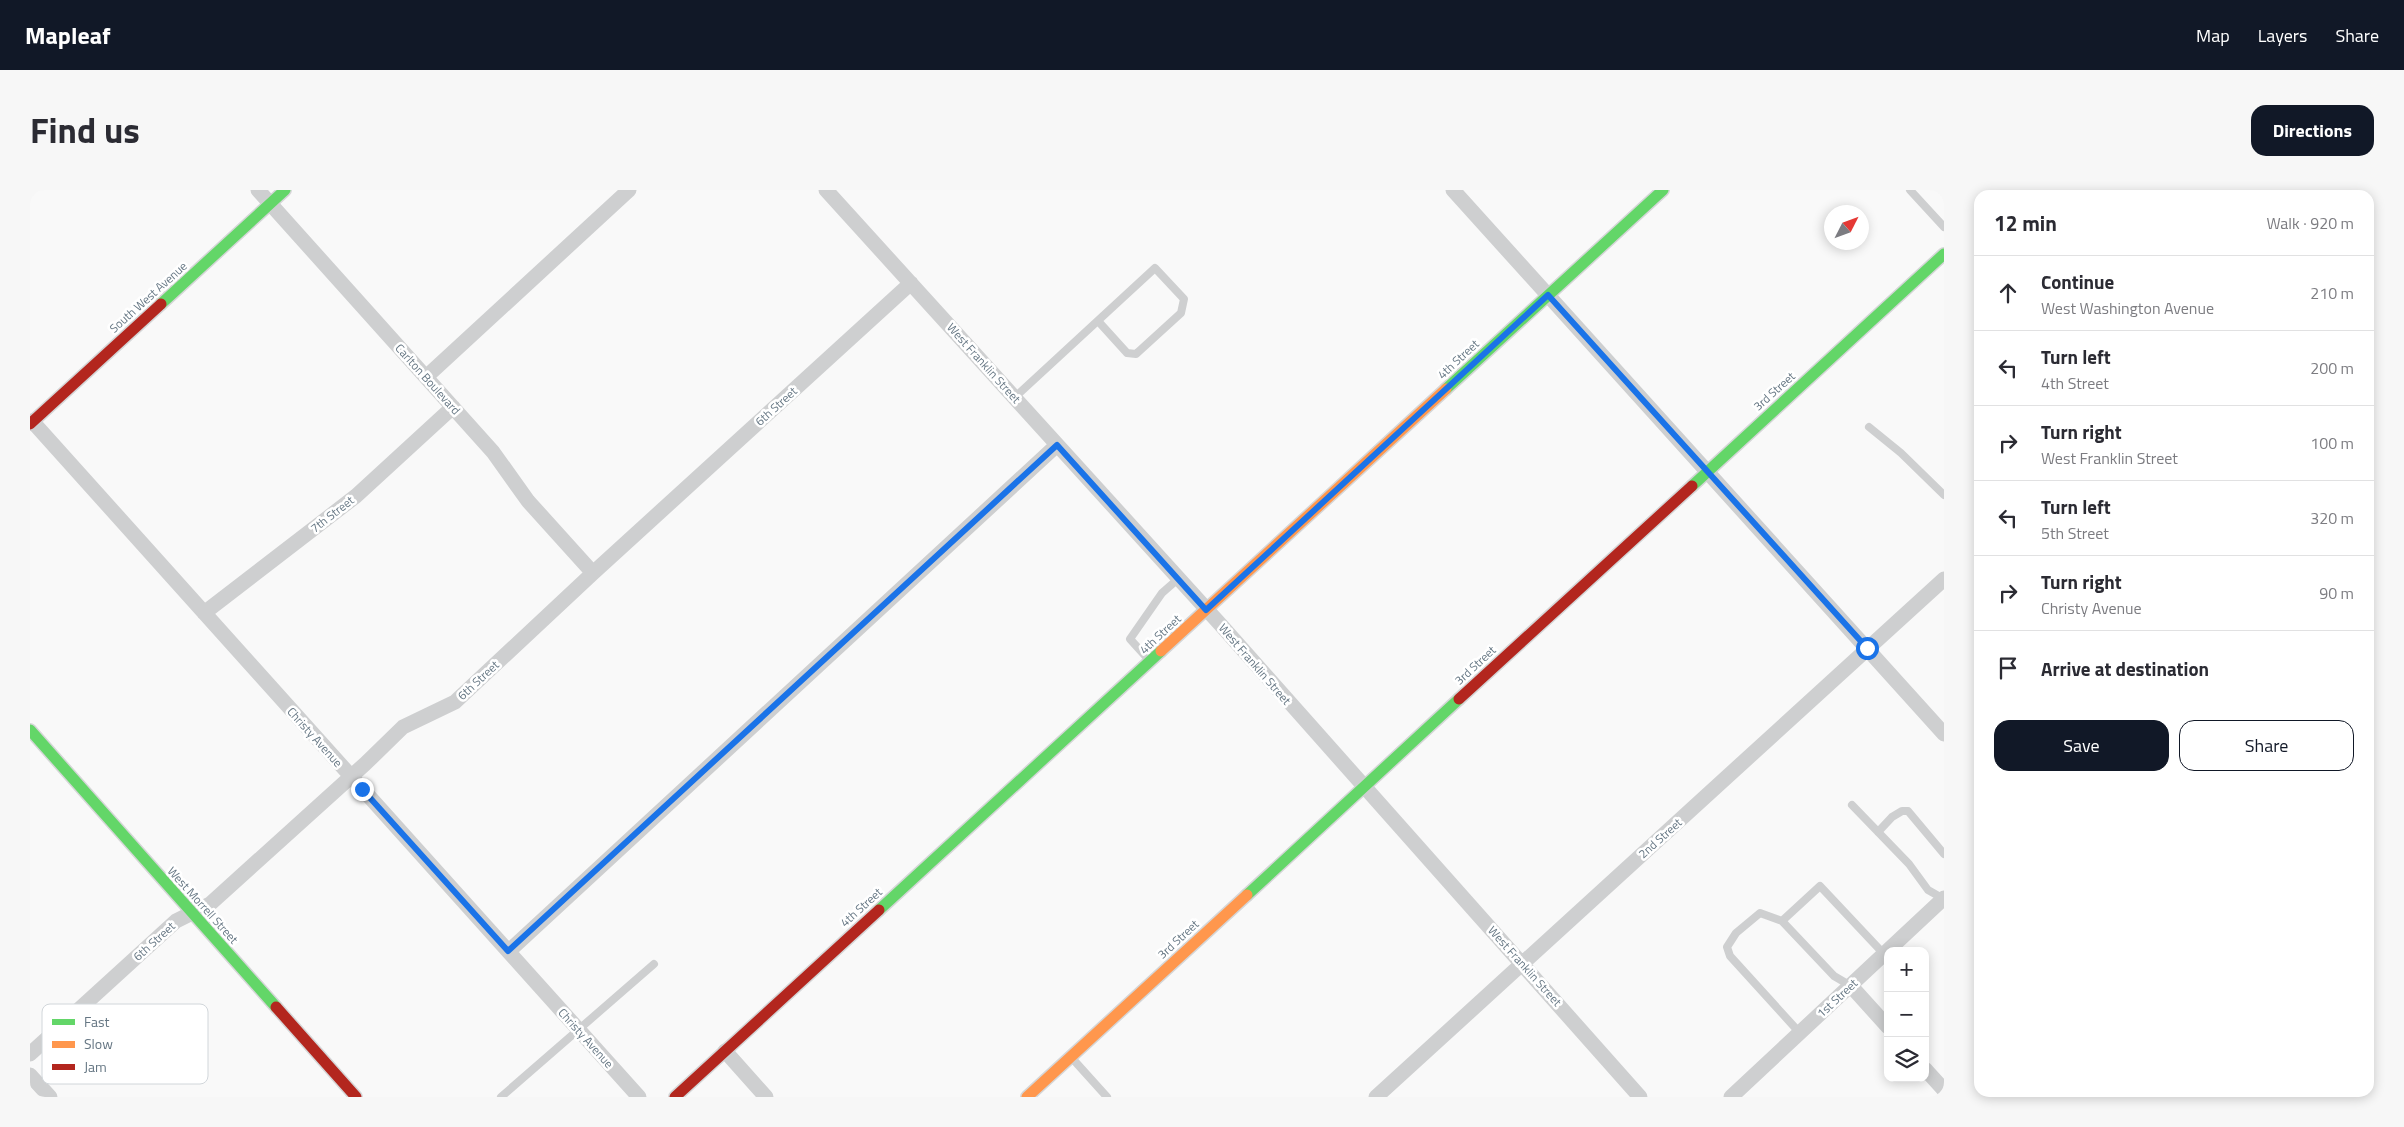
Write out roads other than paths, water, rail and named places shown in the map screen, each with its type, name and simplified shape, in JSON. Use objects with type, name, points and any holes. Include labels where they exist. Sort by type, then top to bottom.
[{"type":"street","name":"Carlton Boulevard","points":[[258,190],[493,452],[528,501],[592,573]]},
{"type":"street","name":"South West Avenue","points":[[31,422],[285,190]]},
{"type":"street","points":[[426,377],[629,190]]},
{"type":"street","name":"West Franklin Street","points":[[826,190],[1178,578],[1640,1097]]},
{"type":"street","points":[[1453,190],[1944,734]]},
{"type":"street","name":"4th Street","points":[[675,1097],[1663,190]]},
{"type":"street","name":"3rd Street","points":[[1027,1097],[1363,786],[1944,254]]},
{"type":"street","name":"6th Street","points":[[85,1004],[176,921],[210,904],[365,764],[403,726],[455,702],[592,573],[911,283]]},
{"type":"street","name":"7th Street","points":[[204,612],[356,496],[453,407]]},
{"type":"street","name":"Christy Avenue","points":[[31,422],[639,1097]]},
{"type":"street","points":[[508,951],[1057,445]]},
{"type":"street","name":"2nd Street","points":[[1376,1097],[1944,579]]},
{"type":"street","name":"West Morrell Street","points":[[30,730],[356,1097]]},
{"type":"street","name":"1st Street","points":[[1892,947],[1944,899]]},
{"type":"street","name":"1st Street","points":[[1731,1097],[1884,954]]},
{"type":"street","points":[[1851,986],[1884,1023]]},
{"type":"street","name":"6th Street","points":[[30,1054],[42,1043]]},
{"type":"street","points":[[725,1051],[766,1097]]},
{"type":"street","points":[[1929,1073],[1944,1090]]},
{"type":"street","points":[[30,1075],[50,1097]]},
{"type":"lane","points":[[1910,190],[1944,227]]},
{"type":"lane","points":[[1015,398],[1155,268],[1184,299],[1180,313],[1136,354],[1127,353],[1098,321]]},
{"type":"lane","points":[[1869,427],[1901,453],[1944,495]]},
{"type":"lane","points":[[1150,661],[1130,640],[1162,593],[1178,578]]},
{"type":"lane","points":[[1852,805],[1909,864],[1928,890],[1944,899]]},
{"type":"lane","points":[[1878,832],[1892,817],[1902,811],[1908,812],[1944,854]]},
{"type":"lane","points":[[1782,921],[1820,886],[1884,954]]},
{"type":"lane","points":[[1799,1032],[1730,956],[1727,946],[1736,934],[1760,913],[1782,921],[1834,976],[1851,986]]},
{"type":"lane","points":[[501,1097],[654,964]]},
{"type":"lane","points":[[1071,1057],[1107,1097]]}]
